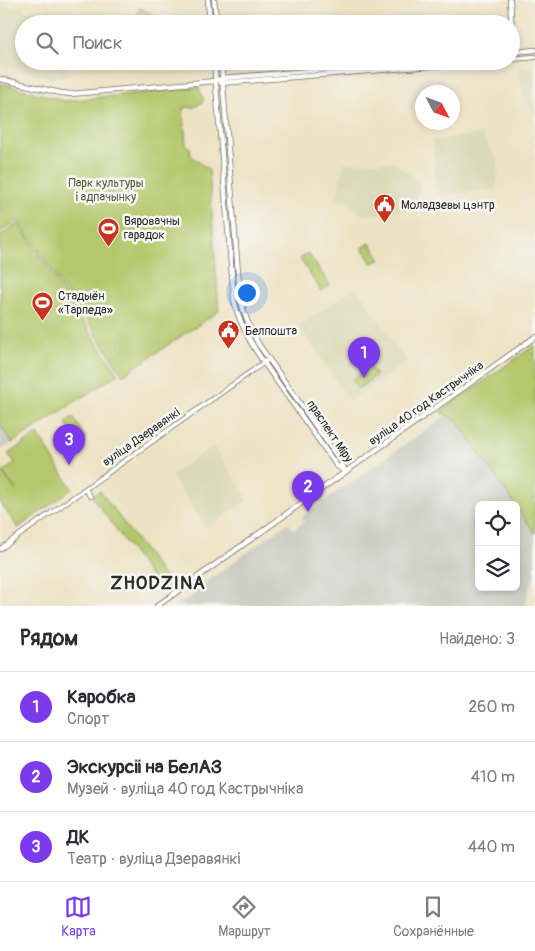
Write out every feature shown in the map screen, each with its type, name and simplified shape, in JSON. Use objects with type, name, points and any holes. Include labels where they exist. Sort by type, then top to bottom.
[{"type":"main road","points":[[208,0],[209,15]]},
{"type":"main road","points":[[214,0],[216,15]]},
{"type":"main road","points":[[510,0],[511,15]]},
{"type":"main road","points":[[520,51],[535,50]]},
{"type":"main road","points":[[520,58],[535,57]]},
{"type":"main road","name":"праспект Міру","points":[[215,70],[224,194],[234,300],[237,312],[248,339],[264,363],[326,446],[341,462],[345,472]]},
{"type":"main road","name":"праспект Міру","points":[[222,70],[241,303],[245,318],[253,336],[326,446]]},
{"type":"main road","points":[[223,81],[334,70]]},
{"type":"main road","points":[[0,78],[71,94],[372,70]]},
{"type":"main road","points":[[224,194],[231,192]]},
{"type":"main road","name":"вуліца 40 год Кастрычніка","points":[[157,606],[535,337]]},
{"type":"street","name":"вуліца Дзеравянкі","points":[[0,549],[269,359]]},
{"type":"street","points":[[96,482],[99,486]]},
{"type":"street","points":[[85,489],[90,496]]},
{"type":"shaded area","points":[[24,7],[25,12],[54,9],[54,15],[15,15],[15,69],[0,65],[0,8]]},
{"type":"shaded area","points":[[535,67],[535,116],[523,95],[520,68]]},
{"type":"shaded area","points":[[19,70],[67,70],[67,77],[52,79]]},
{"type":"shaded area","points":[[482,134],[498,162],[497,189],[436,195],[433,140]]},
{"type":"shaded area","points":[[395,162],[408,174],[411,174],[411,177],[421,182],[415,209],[367,215],[362,214],[347,202],[338,199],[344,163]]},
{"type":"shaded area","points":[[356,287],[407,362],[350,401],[299,326]]},
{"type":"shaded area","points":[[445,416],[457,421],[512,501],[475,501],[475,591],[520,591],[520,512],[535,533],[535,573],[524,606],[175,606],[196,593],[195,590],[288,523],[293,530],[305,521],[302,517]]},
{"type":"shaded area","points":[[0,424],[12,443],[0,450]]},
{"type":"shaded area","points":[[213,446],[246,495],[244,496],[247,500],[207,528],[171,475]]},
{"type":"green space","points":[[140,8],[155,15],[136,15]]},
{"type":"green space","name":"Парк культуры і адпачынку","points":[[0,83],[65,101],[199,87],[204,101],[195,107],[183,108],[186,145],[190,148],[191,156],[209,170],[219,311],[123,375],[18,220],[0,232]]},
{"type":"green space","name":"Стадыён «Тарпеда»","points":[[18,223],[118,374],[12,443],[0,424],[0,236]]},
{"type":"green space","points":[[370,243],[381,259],[372,264],[362,248]]},
{"type":"green space","points":[[308,253],[330,285],[321,291],[300,259]]},
{"type":"green space","points":[[535,345],[535,533],[520,511],[520,501],[513,501],[457,421],[440,412]]},
{"type":"green space","points":[[369,367],[376,375],[358,389],[352,380]]},
{"type":"green space","points":[[73,417],[86,438],[84,441],[77,439],[67,425],[67,421]]},
{"type":"green space","points":[[38,434],[72,489],[18,528],[0,502],[0,470],[16,490],[3,472],[15,463],[8,454]]},
{"type":"green space","points":[[100,491],[162,574],[170,581],[166,588],[159,589],[92,496]]},
{"type":"place","name":"Моладзевы цэнтр","points":[[385,224]]},
{"type":"place","name":"Вяровачны гарадок","points":[[108,247]]},
{"type":"place","name":"Стадыён «Тарпеда»","points":[[42,322]]},
{"type":"place","name":"Белпошта","points":[[229,350]]},
{"type":"place","name":"Каробка","points":[[364,378]]},
{"type":"place","name":"ДК","points":[[69,465]]},
{"type":"place","name":"Экскурсіі на БелАЗ","points":[[308,512]]},
{"type":"district","name":"ZHODZINA","points":[[158,583]]}]
